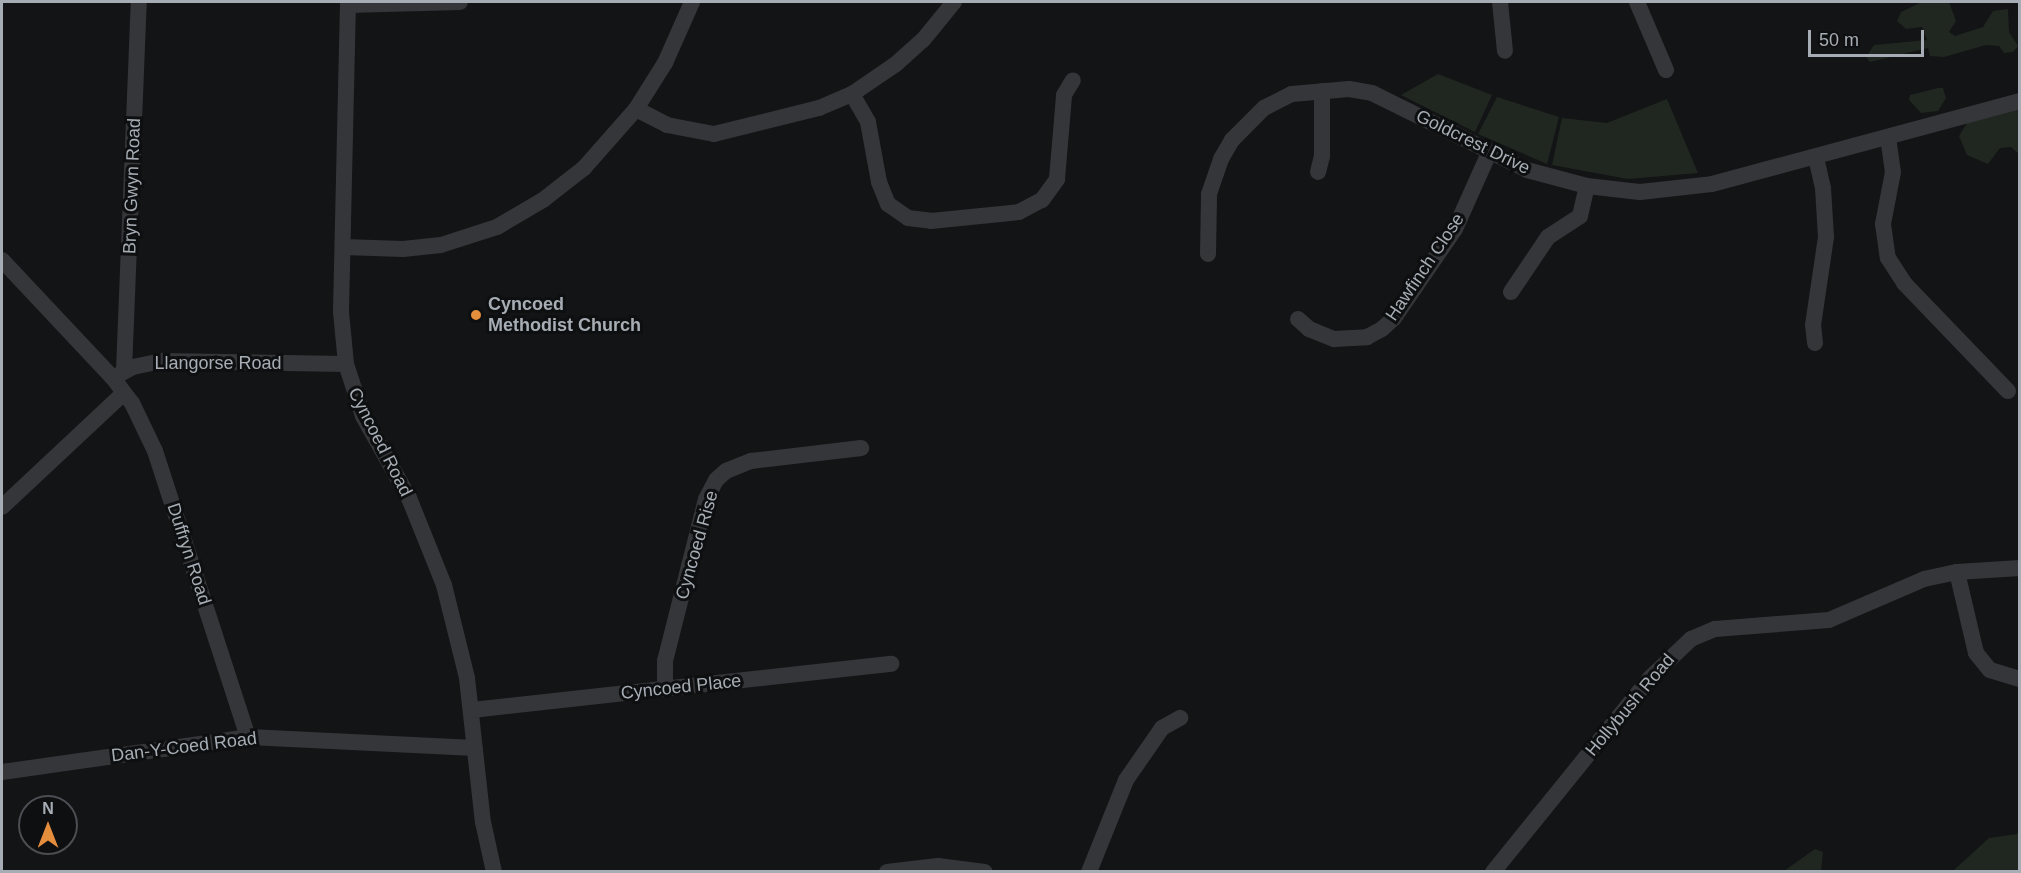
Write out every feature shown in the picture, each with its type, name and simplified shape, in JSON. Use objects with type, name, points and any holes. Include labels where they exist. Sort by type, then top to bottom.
[{"type":"street","name":"Bryn Gwyn Road","points":[[119,374],[139,2]]},
{"type":"street","points":[[348,3],[460,2]]},
{"type":"street","points":[[343,247],[424,248],[497,227],[520,216],[568,182],[636,110],[665,63],[692,2]]},
{"type":"street","points":[[636,110],[667,125],[714,134],[787,118],[852,94],[923,40],[954,2]]},
{"type":"street","points":[[1500,2],[1505,51]]},
{"type":"street","points":[[1637,2],[1666,70]]},
{"type":"street","name":"Cyncoed Road","points":[[348,3],[341,312],[345,364],[363,416],[409,498],[433,552],[452,614],[472,710],[483,822],[494,872]]},
{"type":"street","points":[[852,94],[872,134],[879,182],[888,204],[908,218],[931,221],[1019,212],[1042,200],[1057,178],[1064,95],[1073,80]]},
{"type":"street","name":"Goldcrest Drive","points":[[1208,254],[1209,194],[1216,170],[1232,140],[1277,100],[1322,91],[1349,89],[1372,93],[1527,170],[1587,186],[1640,192],[1681,189],[1816,157],[2019,101]]},
{"type":"street","points":[[1318,172],[1322,156],[1322,91]]},
{"type":"street","points":[[1888,137],[1893,172],[1883,224],[1888,258],[1904,283],[2008,391]]},
{"type":"street","name":"Hawfinch Close","points":[[1298,319],[1309,329],[1334,339],[1367,337],[1382,329],[1394,318],[1455,229],[1489,153]]},
{"type":"street","points":[[1815,343],[1813,325],[1826,237],[1823,188],[1816,157]]},
{"type":"street","points":[[1511,292],[1548,237],[1580,216],[1587,186]]},
{"type":"street","points":[[2,260],[119,374]]},
{"type":"street","name":"Llangorse Road","points":[[119,374],[162,361],[345,364]]},
{"type":"street","name":"Duffryn Road","points":[[119,374],[124,393],[144,427],[164,474],[248,737]]},
{"type":"street","points":[[2,507],[124,393]]},
{"type":"street","name":"Cyncoed Rise","points":[[665,688],[665,661],[706,499],[716,480],[737,465],[752,461],[861,448]]},
{"type":"street","name":"Hollybush Road","points":[[1493,872],[1650,678],[1691,639],[1715,629],[1829,620],[1895,590],[1958,572],[2019,567]]},
{"type":"street","points":[[1958,572],[1976,653],[1990,670],[2019,679]]},
{"type":"street","name":"Cyncoed Place","points":[[472,710],[891,664]]},
{"type":"street","points":[[1089,872],[1126,780],[1162,728],[1180,718]]},
{"type":"street","name":"Dan-Y-Coed Road","points":[[2,772],[248,737],[475,748]]},
{"type":"street","points":[[887,872],[938,866],[985,872]]},
{"type":"shaded area","points":[[1922,2],[1949,2],[1956,21],[1949,32],[1955,36],[1983,27],[1993,11],[2008,9],[2009,32],[2018,46],[2013,52],[2004,53],[1999,46],[1986,45],[1944,57],[1930,56],[1928,48],[1870,62],[1866,57],[1874,45],[1927,40],[1922,27],[1906,29],[1897,21],[1901,12]]},
{"type":"shaded area","points":[[1438,74],[1492,95],[1475,132],[1401,95]]},
{"type":"shaded area","points":[[1943,88],[1946,98],[1938,111],[1921,113],[1909,100],[1910,95]]},
{"type":"shaded area","points":[[1497,97],[1559,117],[1547,164],[1478,134]]},
{"type":"shaded area","points":[[1667,99],[1698,173],[1628,179],[1552,165],[1562,118],[1607,123]]},
{"type":"shaded area","points":[[2019,107],[2019,154],[2011,147],[2000,148],[1988,164],[1967,155],[1959,136],[1970,118]]},
{"type":"shaded area","points":[[2019,829],[2019,871],[1953,871],[1989,838],[2017,834]]},
{"type":"shaded area","points":[[1815,849],[1823,852],[1821,871],[1784,871]]},
{"type":"place","name":"Cyncoed Methodist Church","points":[[476,315]]}]
